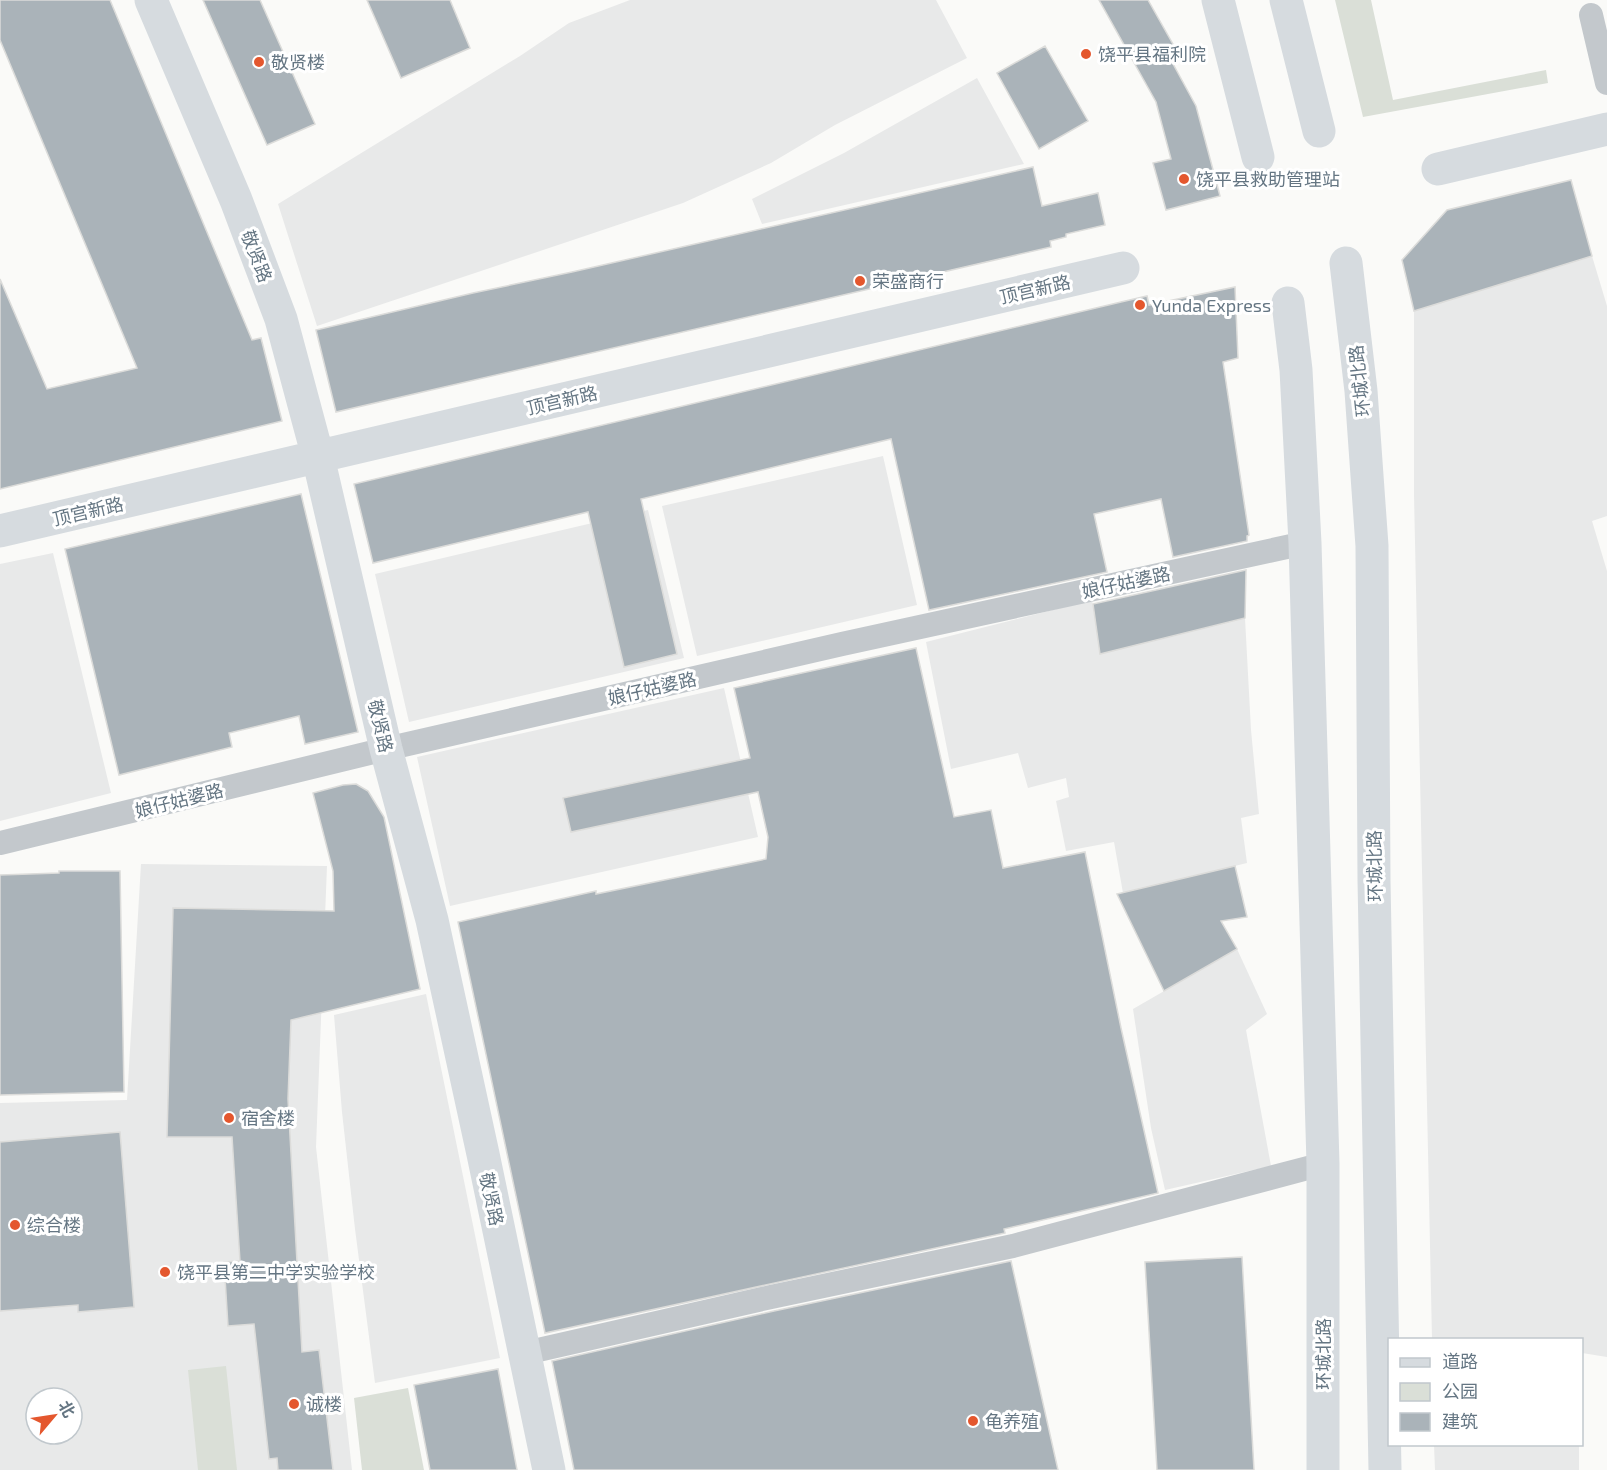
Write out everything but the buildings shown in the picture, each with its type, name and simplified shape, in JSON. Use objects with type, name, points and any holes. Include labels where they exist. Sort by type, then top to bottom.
[{"type":"main road","name":"敬贤路","points":[[151,0],[236,200],[281,319],[318,457],[386,749],[432,920],[549,1470]]},
{"type":"main road","points":[[1218,0],[1258,157]]},
{"type":"main road","points":[[1286,0],[1319,130]]},
{"type":"main road","points":[[1438,169],[1607,129]]},
{"type":"main road","name":"环城北路","points":[[1346,264],[1361,391],[1372,546],[1374,880],[1384,1470]]},
{"type":"main road","name":"顶宫新路","points":[[0,531],[1123,268]]},
{"type":"main road","name":"环城北路","points":[[1288,303],[1296,370],[1305,543],[1323,1164],[1323,1470]]},
{"type":"street","points":[[1591,15],[1607,83]]},
{"type":"street","name":"娘仔姑婆路","points":[[0,843],[386,749],[842,644],[1305,543]]},
{"type":"street","points":[[525,1353],[771,1297],[1013,1246],[1323,1164]]},
{"type":"shaded area","points":[[630,0],[936,0],[967,58],[835,125],[771,163],[683,203],[317,326],[278,204],[520,56],[569,23]]},
{"type":"shaded area","points":[[977,78],[1024,164],[762,224],[752,199],[844,153]]},
{"type":"shaded area","points":[[1592,256],[1607,306],[1607,516],[1592,521],[1607,571],[1607,1357],[1583,1353],[1583,1338],[1432,1338],[1414,495],[1414,311]]},
{"type":"shaded area","points":[[883,456],[917,605],[697,656],[662,506]]},
{"type":"shaded area","points":[[648,510],[684,658],[409,722],[375,574]]},
{"type":"shaded area","points":[[53,553],[111,793],[0,821],[0,564]]},
{"type":"shaded area","points":[[1092,600],[1100,653],[1245,618],[1251,730],[1259,814],[1241,818],[1247,863],[1123,893],[1114,842],[1066,851],[1056,801],[1069,797],[1066,778],[1028,788],[1018,753],[951,769],[926,642]]},
{"type":"shaded area","points":[[724,688],[758,837],[450,906],[417,757]]},
{"type":"shaded area","name":"饶平县第二中学实验学校","points":[[141,864],[327,866],[316,1147],[352,1470],[0,1470],[0,1103],[127,1100]]},
{"type":"shaded area","points":[[1237,949],[1267,1014],[1246,1030],[1271,1166],[1165,1190],[1151,1128],[1133,1009]]},
{"type":"shaded area","points":[[426,994],[500,1358],[375,1383],[355,1229],[334,1015]]},
{"type":"shaded area","points":[[1434,1446],[1579,1446],[1579,1470],[1435,1470]]},
{"type":"green space","points":[[1335,0],[1371,0],[1393,100],[1546,70],[1548,83],[1363,117]]},
{"type":"green space","points":[[226,1366],[237,1470],[198,1470],[188,1370]]},
{"type":"green space","points":[[408,1388],[424,1470],[362,1470],[354,1398]]},
{"type":"place","name":"饶平县福利院","points":[[1086,54]]},
{"type":"place","name":"敬贤楼","points":[[259,62]]},
{"type":"place","name":"饶平县救助管理站","points":[[1184,179]]},
{"type":"place","name":"荣盛商行","points":[[860,281]]},
{"type":"place","name":"Yunda Express","points":[[1140,305]]},
{"type":"place","name":"宿舍楼","points":[[229,1118]]},
{"type":"place","name":"综合楼","points":[[15,1225]]},
{"type":"place","name":"饶平县第二中学实验学校","points":[[165,1272]]},
{"type":"place","name":"诚楼","points":[[294,1404]]},
{"type":"place","name":"龟养殖","points":[[973,1421]]}]
